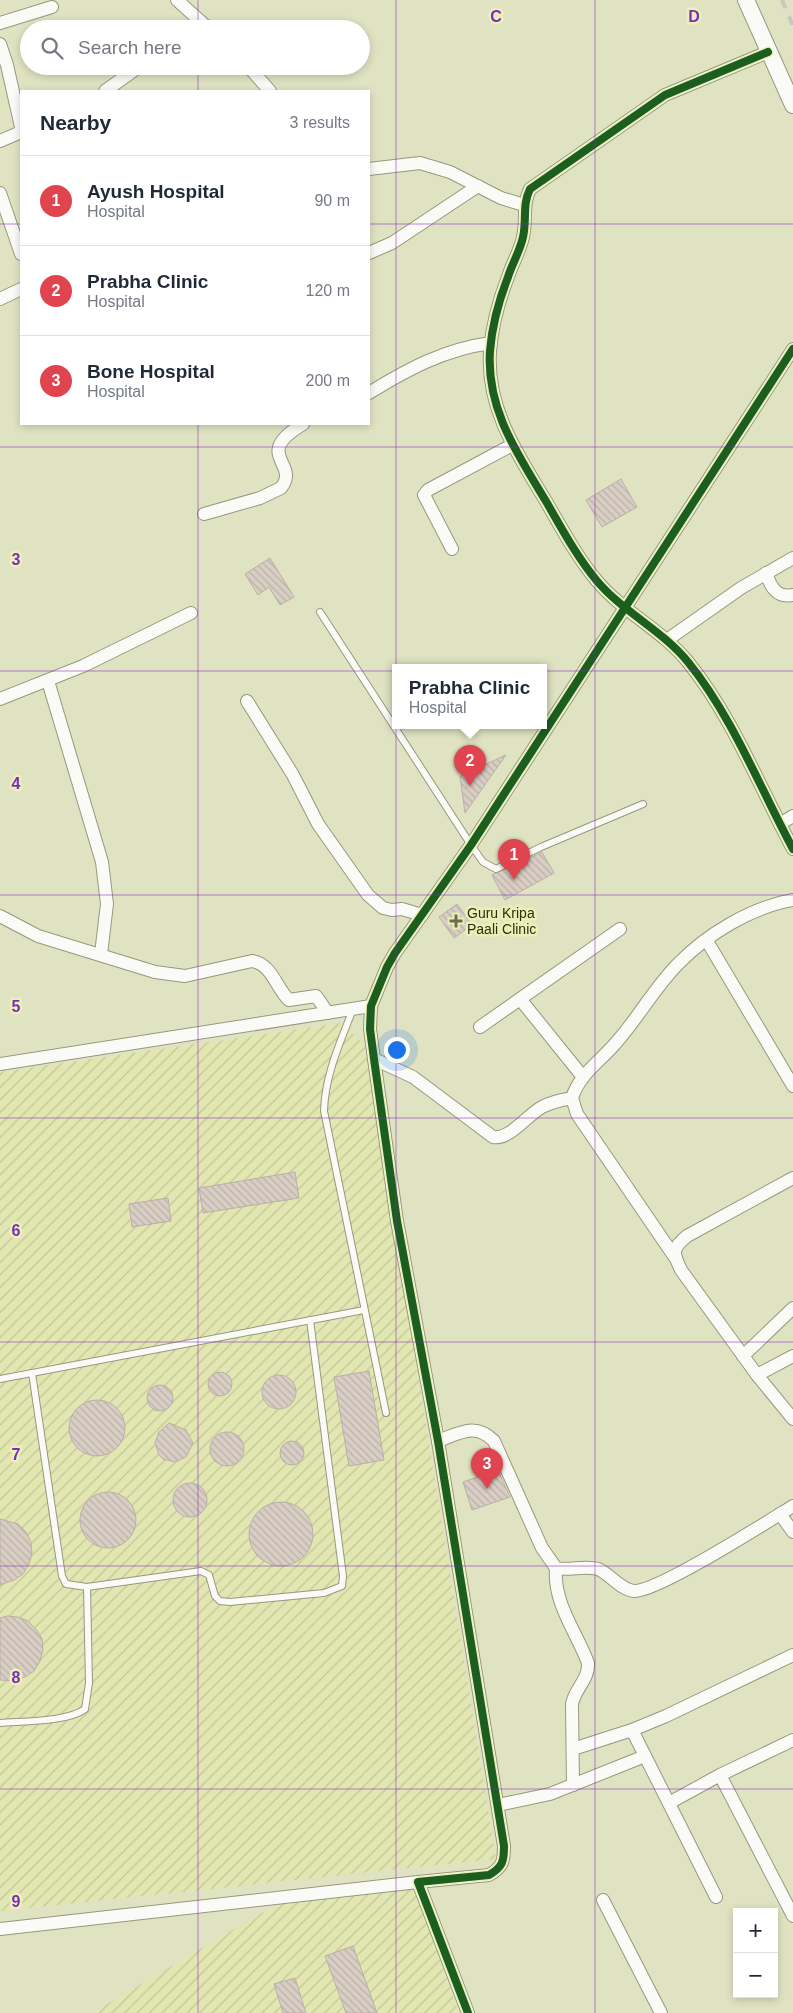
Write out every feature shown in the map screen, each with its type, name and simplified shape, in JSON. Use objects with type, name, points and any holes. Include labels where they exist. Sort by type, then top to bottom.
[{"type":"street","points":[[177,0],[194,20]]},
{"type":"street","points":[[746,0],[793,105]]},
{"type":"street","points":[[0,23],[52,7]]},
{"type":"street","points":[[0,44],[8,64],[20,122]]},
{"type":"street","points":[[768,52],[681,87],[650,104],[530,189],[524,205],[523,238],[501,299],[491,343],[490,364],[494,394],[503,425],[512,444],[589,571],[608,594],[667,640],[688,662],[718,708],[793,849]]},
{"type":"street","points":[[106,90],[127,75]]},
{"type":"street","points":[[256,75],[269,90]]},
{"type":"street","points":[[0,141],[20,132]]},
{"type":"street","points":[[370,169],[420,163],[450,172],[501,198],[524,205]]},
{"type":"street","points":[[370,253],[392,243],[478,186]]},
{"type":"street","points":[[0,193],[20,251]]},
{"type":"street","points":[[0,299],[20,290]]},
{"type":"street","points":[[370,392],[422,362],[455,350],[491,343]]},
{"type":"street","points":[[547,728],[793,349]]},
{"type":"street","points":[[204,514],[260,498],[281,488],[286,476],[277,448],[279,442],[302,425]]},
{"type":"street","points":[[452,549],[424,495],[428,490],[512,444]]},
{"type":"street","points":[[667,640],[723,600],[793,558]]},
{"type":"street","points":[[766,573],[771,587],[777,592],[784,596],[793,595]]},
{"type":"street","points":[[0,699],[48,681],[191,613]]},
{"type":"street","points":[[48,681],[102,862],[106,904],[101,954]]},
{"type":"street","points":[[247,701],[293,775],[318,824],[368,895],[383,908],[392,910],[402,909],[422,915]]},
{"type":"street","points":[[0,1929],[489,1874],[499,1869],[504,1862],[504,1846],[498,1805],[438,1441],[397,1221],[370,1029],[372,1006],[387,967],[546,729]]},
{"type":"street","points":[[780,824],[793,816]]},
{"type":"street","points":[[793,900],[751,914],[728,926],[677,964],[614,1045],[583,1077],[572,1098],[577,1114],[674,1256],[681,1270],[757,1375],[793,1419]]},
{"type":"street","points":[[0,916],[38,936],[155,972],[185,976],[252,961],[259,962],[290,1000],[316,996],[328,1013]]},
{"type":"street","points":[[480,1027],[620,929]]},
{"type":"street","points":[[707,940],[793,1086]]},
{"type":"street","points":[[520,1000],[583,1077]]},
{"type":"street","points":[[0,1064],[372,1006]]},
{"type":"street","points":[[374,1059],[413,1077],[493,1137],[500,1138],[507,1134],[549,1103],[572,1098]]},
{"type":"street","points":[[674,1256],[676,1245],[687,1236],[793,1178]]},
{"type":"street","points":[[743,1356],[793,1308]]},
{"type":"street","points":[[757,1375],[793,1356]]},
{"type":"street","points":[[438,1441],[473,1429],[485,1432],[494,1441],[542,1548],[556,1568],[554,1582],[559,1599],[588,1663],[588,1672],[574,1695],[572,1704],[573,1785]]},
{"type":"street","points":[[556,1568],[567,1570],[594,1568],[610,1576],[628,1589],[635,1591],[647,1588],[711,1555],[793,1506]]},
{"type":"street","points":[[780,1514],[793,1532]]},
{"type":"street","points":[[572,1749],[632,1730],[793,1655]]},
{"type":"street","points":[[632,1730],[716,1897]]},
{"type":"street","points":[[669,1803],[720,1775],[793,1740]]},
{"type":"street","points":[[498,1805],[539,1796],[573,1785],[645,1756]]},
{"type":"street","points":[[720,1775],[793,1916]]},
{"type":"street","points":[[418,1882],[468,2013]]},
{"type":"street","points":[[604,1900],[661,2013]]},
{"type":"lane","points":[[320,612],[392,724]]},
{"type":"lane","points":[[395,729],[470,845],[484,862],[496,869],[541,847],[643,804]]},
{"type":"lane","points":[[353,1010],[331,1066],[325,1092],[324,1111],[386,1413]]},
{"type":"lane","points":[[0,1379],[364,1310]]},
{"type":"lane","points":[[32,1373],[62,1576],[66,1584],[87,1587],[201,1571],[209,1575],[215,1596],[220,1601],[230,1602],[324,1593],[334,1591],[342,1586],[342,1576],[310,1320]]},
{"type":"lane","points":[[0,1723],[64,1717],[79,1714],[85,1709],[88,1683],[87,1587]]},
{"type":"shaded area","points":[[341,1023],[365,1046],[496,1859],[0,1911],[0,1072]]},
{"type":"shaded area","points":[[414,1887],[459,2013],[92,2013],[280,1902]]},
{"type":"building","points":[[621,479],[637,507],[602,527],[586,500]]},
{"type":"building","points":[[270,558],[294,597],[280,605],[269,587],[258,595],[245,574]]},
{"type":"building","points":[[506,755],[465,813],[460,776]]},
{"type":"building","points":[[542,852],[554,873],[505,900],[492,875]]},
{"type":"building","points":[[457,904],[472,925],[454,938],[439,917]]},
{"type":"building","points":[[295,1172],[299,1198],[203,1213],[199,1188]]},
{"type":"building","points":[[168,1198],[171,1221],[132,1227],[129,1204]]},
{"type":"building","points":[[369,1371],[384,1460],[349,1466],[334,1377]]},
{"type":"building","points":[[215,1372],[225,1372],[232,1379],[232,1389],[225,1396],[215,1396],[208,1389],[208,1379]]},
{"type":"building","points":[[279,1375],[291,1380],[296,1392],[291,1404],[279,1409],[267,1404],[262,1392],[267,1380]]},
{"type":"building","points":[[160,1385],[169,1389],[173,1398],[169,1407],[160,1411],[151,1407],[147,1398],[151,1389]]},
{"type":"building","points":[[91,1400],[103,1400],[113,1404],[121,1412],[125,1428],[121,1444],[113,1452],[103,1456],[91,1456],[81,1452],[73,1444],[69,1434],[69,1422],[73,1412],[81,1404]]},
{"type":"building","points":[[169,1423],[186,1430],[193,1443],[186,1457],[175,1462],[163,1459],[159,1455],[155,1443],[159,1432]]},
{"type":"building","points":[[227,1432],[239,1437],[244,1449],[239,1461],[227,1466],[215,1461],[210,1449],[215,1437]]},
{"type":"building","points":[[287,1441],[297,1441],[304,1448],[304,1458],[297,1465],[287,1465],[280,1458],[280,1448]]},
{"type":"building","points":[[498,1470],[510,1497],[472,1510],[463,1482]]},
{"type":"building","points":[[190,1483],[202,1488],[207,1500],[202,1512],[190,1517],[178,1512],[173,1500],[178,1488]]},
{"type":"building","points":[[102,1492],[114,1492],[124,1496],[132,1504],[136,1520],[132,1536],[124,1544],[114,1548],[102,1548],[92,1544],[84,1536],[80,1526],[80,1514],[84,1504],[92,1496]]},
{"type":"building","points":[[275,1502],[287,1502],[304,1511],[311,1522],[313,1534],[311,1546],[304,1557],[287,1566],[275,1566],[263,1561],[254,1552],[249,1540],[249,1528],[254,1516],[263,1507]]},
{"type":"building","points":[[0,1519],[18,1524],[26,1532],[31,1542],[32,1553],[29,1564],[23,1574],[14,1580],[0,1585]]},
{"type":"building","points":[[7,1616],[18,1617],[28,1621],[42,1639],[43,1650],[40,1661],[34,1671],[14,1681],[0,1680],[0,1618]]},
{"type":"building","points":[[353,1946],[377,2013],[346,2013],[325,1956]]},
{"type":"building","points":[[295,1978],[306,2013],[283,2013],[274,1984]]},
{"type":"railway","points":[[782,0],[793,26]]},
{"type":"cycle path","points":[[768,52],[665,95],[530,189],[525,207],[522,242],[505,286],[494,323],[490,351],[490,373],[493,393],[506,432],[576,553],[607,592],[678,651],[704,683],[745,753],[793,849]]},
{"type":"cycle path","points":[[547,728],[793,349]]},
{"type":"cycle path","points":[[468,2013],[418,1882],[489,1875],[502,1863],[504,1846],[438,1441],[397,1221],[370,1029],[371,1006],[387,967],[395,953],[471,845],[546,729]]},
{"type":"place","name":"Prabha Clinic","points":[[470,786]]},
{"type":"place","name":"Ayush Hospital","points":[[514,880]]},
{"type":"place","name":"Guru Kripa Paali Clinic","points":[[456,921]]},
{"type":"place","name":"Bone Hospital","points":[[487,1489]]}]
